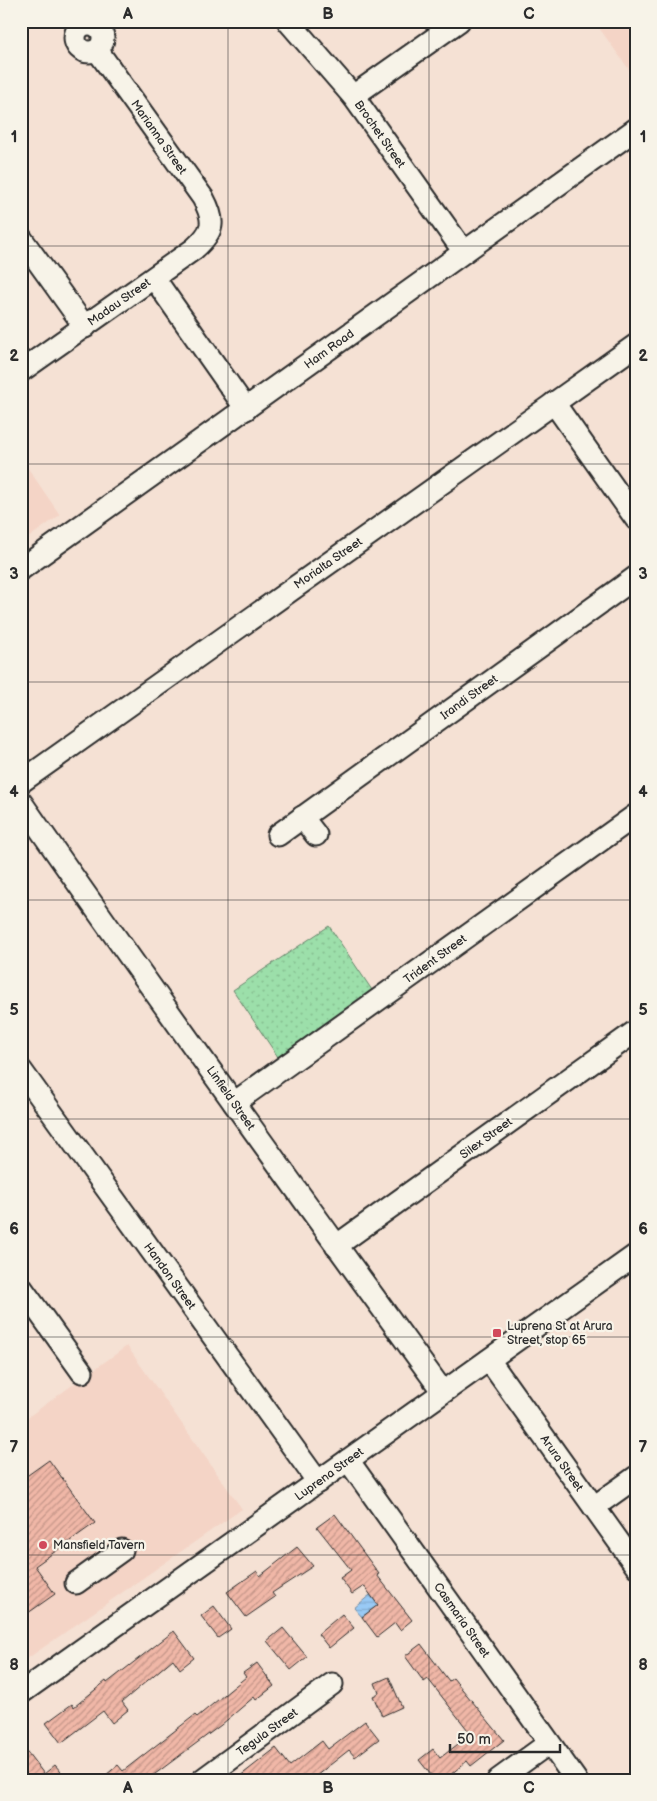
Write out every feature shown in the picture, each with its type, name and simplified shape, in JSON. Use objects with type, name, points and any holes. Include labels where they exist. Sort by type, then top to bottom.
[{"type":"street","name":"Brochet Street","points":[[288,21],[353,96],[464,252]]},
{"type":"street","points":[[353,96],[459,21]]},
{"type":"street","points":[[79,24],[92,24],[97,26],[104,34]]},
{"type":"street","name":"Marianna Street","points":[[104,34],[203,198],[210,212],[211,227]]},
{"type":"street","name":"Ham Road","points":[[21,569],[636,129]]},
{"type":"street","name":"Madau Street","points":[[21,371],[194,249],[206,238],[211,227]]},
{"type":"street","points":[[21,238],[85,327]]},
{"type":"street","points":[[154,278],[246,408]]},
{"type":"street","name":"Morialta Street","points":[[21,782],[636,344]]},
{"type":"street","points":[[554,403],[636,519]]},
{"type":"street","name":"Irandi Street","points":[[278,835],[636,577]]},
{"type":"street","name":"Linfield Street","points":[[21,802],[107,926],[443,1392]]},
{"type":"street","name":"Trident Street","points":[[234,1103],[636,815]]},
{"type":"street","points":[[302,817],[316,835]]},
{"type":"street","name":"Silex Street","points":[[336,1246],[636,1031]]},
{"type":"street","name":"Handon Street","points":[[21,1070],[318,1482]]},
{"type":"street","name":"Luprena Street","points":[[21,1693],[636,1255]]},
{"type":"street","points":[[21,1287],[82,1372]]},
{"type":"street","name":"Arura Street","points":[[489,1360],[636,1566]]},
{"type":"street","name":"Casmaria Street","points":[[348,1460],[576,1780]]},
{"type":"street","points":[[594,1507],[636,1477]]},
{"type":"street","points":[[76,1583],[122,1550]]},
{"type":"street","name":"Tegula Street","points":[[202,1780],[332,1684]]},
{"type":"street","points":[[498,1780],[549,1743]]},
{"type":"shaded area","points":[[594,21],[636,21],[636,79]]},
{"type":"shaded area","points":[[25,464],[60,515],[21,543],[21,467]]},
{"type":"shaded area","points":[[127,1346],[242,1509],[21,1663],[21,1422]]},
{"type":"green space","points":[[329,926],[374,993],[278,1057],[233,990]]},
{"type":"water","points":[[370,1595],[378,1605],[362,1617],[354,1608]]},
{"type":"building","name":"Mansfield Tavern","points":[[49,1460],[95,1523],[35,1566],[55,1594],[21,1618],[21,1480]]},
{"type":"building","points":[[335,1514],[379,1574],[377,1575],[412,1620],[400,1630],[395,1623],[377,1637],[362,1617],[378,1605],[364,1586],[352,1594],[340,1578],[351,1570],[317,1527]]},
{"type":"building","points":[[297,1547],[313,1566],[272,1593],[275,1597],[246,1617],[227,1592],[257,1571],[260,1576]]},
{"type":"building","points":[[214,1606],[231,1629],[218,1638],[201,1616]]},
{"type":"building","points":[[342,1614],[354,1628],[329,1648],[318,1634]]},
{"type":"building","points":[[283,1628],[307,1657],[291,1670],[267,1641]]},
{"type":"building","points":[[174,1631],[194,1658],[180,1669],[173,1659],[122,1702],[128,1710],[112,1723],[103,1711],[61,1743],[46,1723],[72,1704],[74,1707]]},
{"type":"building","points":[[421,1644],[449,1681],[453,1678],[504,1740],[471,1766],[467,1761],[444,1780],[435,1780],[419,1760],[433,1749],[440,1758],[471,1734],[428,1679],[424,1682],[405,1656]]},
{"type":"building","points":[[257,1663],[274,1686],[256,1700],[254,1697],[221,1725],[147,1780],[100,1780],[118,1765],[123,1771],[195,1715],[197,1717],[246,1677],[243,1673]]},
{"type":"building","points":[[389,1677],[402,1707],[382,1716],[373,1696],[379,1693],[375,1683]]},
{"type":"building","points":[[365,1721],[379,1739],[355,1757],[349,1750],[311,1780],[235,1780],[276,1748],[290,1766],[322,1741],[328,1749]]},
{"type":"building","points":[[21,1744],[44,1774],[55,1765],[68,1780],[21,1780]]},
{"type":"place","name":"Luprena St at Arura Street, stop 65","points":[[497,1333]]},
{"type":"place","name":"Mansfield Tavern","points":[[43,1545]]}]
